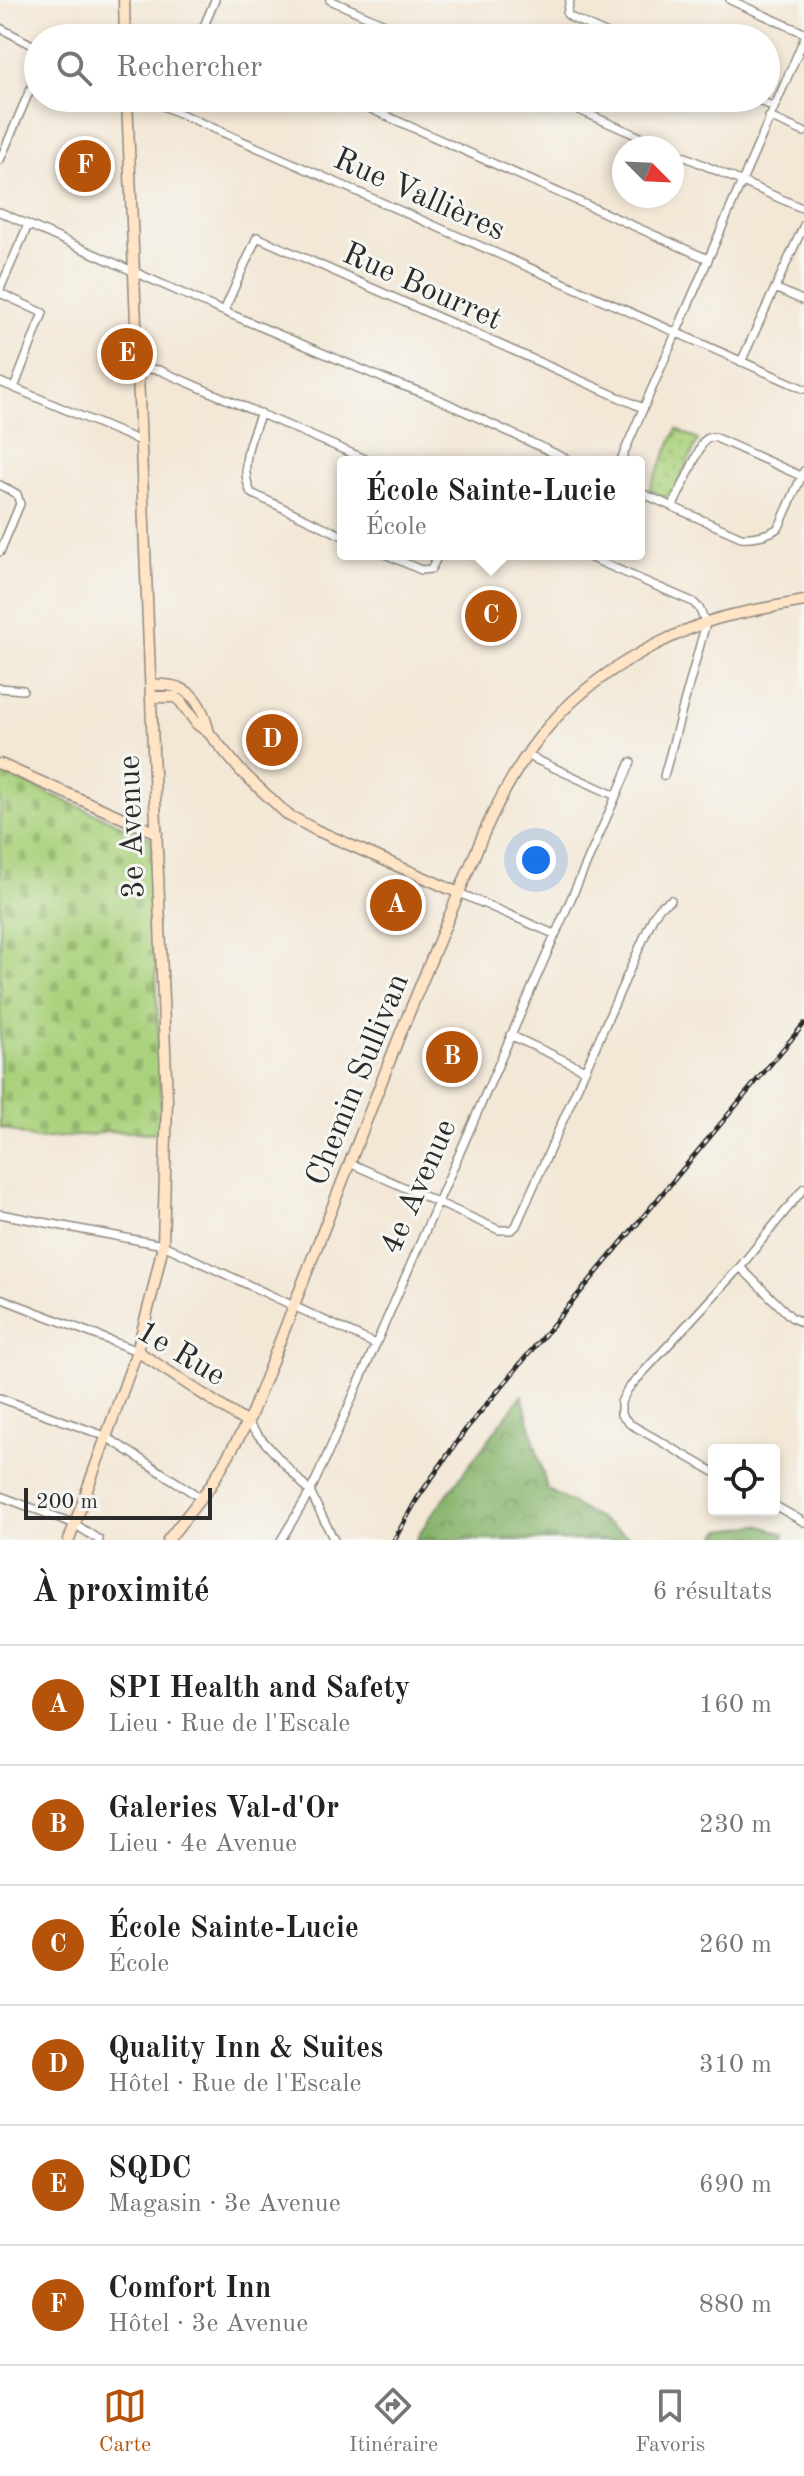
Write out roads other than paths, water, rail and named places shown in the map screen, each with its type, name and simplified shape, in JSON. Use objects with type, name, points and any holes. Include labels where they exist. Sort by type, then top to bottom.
[{"type":"main road","points":[[124,0],[125,24]]},
{"type":"main road","name":"3e Avenue","points":[[69,1540],[137,1351],[163,1245],[167,1100],[127,112]]},
{"type":"main road","name":"Chemin Sullivan","points":[[168,1540],[201,1498],[247,1423],[459,893],[497,803],[526,755],[552,720],[589,685],[644,650],[706,623],[804,601]]},
{"type":"main road","points":[[151,685],[173,684],[188,691],[206,719],[209,733]]},
{"type":"main road","points":[[151,697],[175,697],[180,701],[197,724],[209,733],[260,791],[288,815],[459,893]]},
{"type":"main road","points":[[0,764],[157,833]]},
{"type":"main road","name":"1e Rue","points":[[137,1351],[247,1423]]},
{"type":"street","points":[[205,24],[215,0]]},
{"type":"street","points":[[330,0],[384,24]]},
{"type":"street","points":[[570,0],[567,14],[587,24]]},
{"type":"street","points":[[730,0],[779,24]]},
{"type":"street","points":[[780,24],[804,36],[780,93]]},
{"type":"street","points":[[0,28],[24,41]]},
{"type":"street","points":[[0,160],[24,104]]},
{"type":"street","name":"Rue Vallières","points":[[177,112],[804,389]]},
{"type":"street","points":[[377,112],[708,259]]},
{"type":"street","points":[[584,112],[638,136]]},
{"type":"street","points":[[623,456],[772,112]]},
{"type":"street","points":[[769,117],[804,132]]},
{"type":"street","points":[[684,156],[804,209]]},
{"type":"street","points":[[0,212],[224,311],[434,397],[560,456]]},
{"type":"street","points":[[14,388],[43,313],[0,291],[28,225]]},
{"type":"street","points":[[741,362],[804,225]]},
{"type":"street","name":"Rue Bourret","points":[[224,311],[257,237],[643,408]]},
{"type":"street","points":[[775,288],[804,301]]},
{"type":"street","points":[[137,368],[159,370],[358,456]]},
{"type":"street","points":[[0,382],[140,441]]},
{"type":"street","points":[[261,413],[245,459],[251,493],[337,533]]},
{"type":"street","points":[[645,494],[741,537],[761,535],[774,532],[779,527],[803,474],[714,437],[708,438],[703,442],[673,506]]},
{"type":"street","points":[[0,485],[17,494],[20,504],[0,552]]},
{"type":"street","points":[[398,560],[421,570],[431,569],[436,560]]},
{"type":"street","points":[[596,560],[693,602],[706,623],[664,776]]},
{"type":"street","points":[[0,688],[23,690]]},
{"type":"street","points":[[526,755],[616,796]]},
{"type":"street","name":"4e Avenue","points":[[281,1540],[310,1492],[631,762]]},
{"type":"street","points":[[459,893],[554,934]]},
{"type":"street","points":[[350,1163],[499,1230],[511,1230],[516,1226],[654,915],[671,900]]},
{"type":"street","points":[[510,1035],[585,1070]]},
{"type":"street","points":[[708,1469],[630,1424],[621,1415],[621,1402],[628,1389],[740,1267],[804,1188]]},
{"type":"street","points":[[0,1214],[163,1245],[375,1344]]},
{"type":"street","points":[[740,1267],[791,1317],[804,1324]]},
{"type":"street","name":"1e Rue","points":[[0,1298],[137,1351]]},
{"type":"street","points":[[0,1398],[105,1436],[201,1498]]},
{"type":"street","name":"1e Rue","points":[[247,1423],[310,1492],[334,1540]]},
{"type":"street","points":[[0,1496],[75,1524],[99,1540]]},
{"type":"street","points":[[780,1508],[804,1522]]},
{"type":"railway","points":[[394,1540],[417,1499],[466,1429],[804,1024]]},
{"type":"place","name":"Comfort Inn","points":[[85,166]]},
{"type":"place","name":"SQDC","points":[[127,354]]},
{"type":"place","name":"École Sainte-Lucie","points":[[491,616]]},
{"type":"place","name":"Quality Inn & Suites","points":[[272,740]]},
{"type":"place","name":"SPI Health and Safety","points":[[396,905]]},
{"type":"place","name":"Galeries Val-d'Or","points":[[452,1057]]}]
